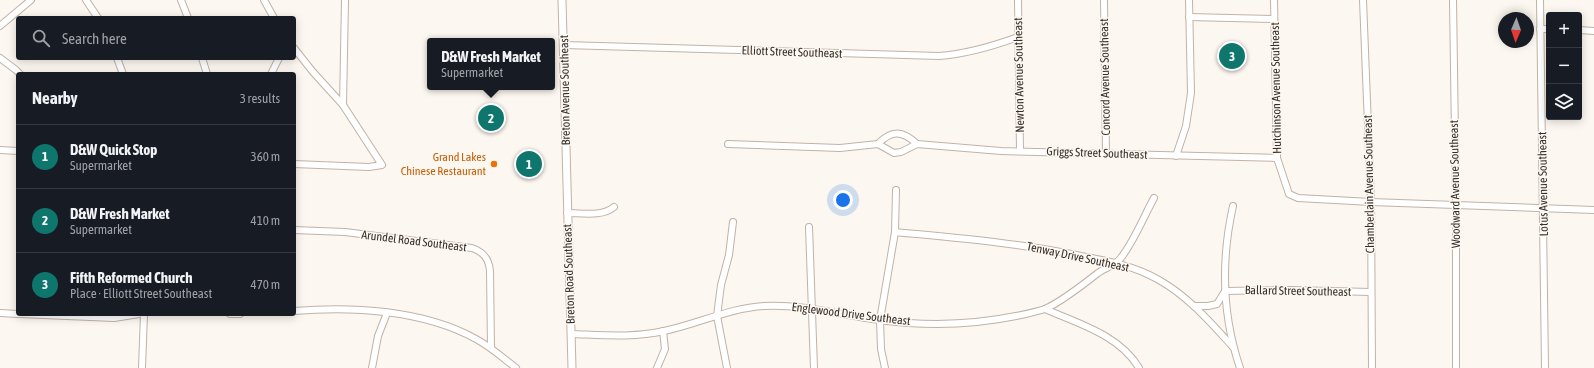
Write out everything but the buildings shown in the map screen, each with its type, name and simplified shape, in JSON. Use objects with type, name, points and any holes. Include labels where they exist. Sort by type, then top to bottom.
[{"type":"main road","name":"Breton Avenue Southeast","points":[[562,0],[567,180]]},
{"type":"main road","name":"Breton Road Southeast","points":[[567,180],[572,368]]},
{"type":"street","points":[[0,26],[31,0]]},
{"type":"street","points":[[86,0],[97,16]]},
{"type":"street","points":[[181,0],[187,16]]},
{"type":"street","points":[[264,0],[273,16]]},
{"type":"street","points":[[343,105],[345,0]]},
{"type":"street","name":"Newton Avenue Southeast","points":[[1018,0],[1020,151]]},
{"type":"street","name":"Concord Avenue Southeast","points":[[1104,0],[1106,154]]},
{"type":"street","points":[[1176,156],[1186,126],[1191,93],[1189,0]]},
{"type":"street","name":"Hutchinson Avenue Southeast","points":[[1274,0],[1277,158],[1289,194],[1298,198],[1371,202]]},
{"type":"street","name":"Chamberlain Avenue Southeast","points":[[1363,0],[1371,202],[1372,368]]},
{"type":"street","name":"Woodward Avenue Southeast","points":[[1453,0],[1456,206],[1456,368]]},
{"type":"street","name":"Lotus Avenue Southeast","points":[[1540,0],[1545,368]]},
{"type":"street","points":[[1189,18],[1274,19]]},
{"type":"street","points":[[1540,29],[1546,29]]},
{"type":"street","points":[[1582,30],[1594,31]]},
{"type":"street","name":"Elliott Street Southeast","points":[[564,45],[940,56],[972,51],[1018,37]]},
{"type":"street","points":[[296,51],[343,105],[382,165],[369,167],[296,164]]},
{"type":"street","points":[[0,58],[18,72]]},
{"type":"street","points":[[118,60],[122,72]]},
{"type":"street","points":[[203,60],[206,72]]},
{"type":"street","points":[[272,72],[278,60]]},
{"type":"street","name":"Griggs Street Southeast","points":[[728,144],[846,148],[878,144],[890,135],[900,133],[917,144]]},
{"type":"street","name":"Griggs Street Southeast","points":[[878,144],[894,153],[901,152],[917,144],[1020,151],[1277,158]]},
{"type":"street","points":[[0,150],[16,151]]},
{"type":"street","points":[[885,368],[881,349],[880,320],[895,232],[896,190]]},
{"type":"street","name":"Englewood Drive Southeast","points":[[571,334],[627,336],[663,332],[732,311],[755,307],[784,306],[880,320],[928,323],[977,323],[1007,318],[1045,308],[1078,288],[1102,270],[1116,263],[1124,254],[1154,198]]},
{"type":"street","points":[[1371,202],[1594,210]]},
{"type":"street","points":[[1233,206],[1226,247],[1225,291],[1233,347],[1240,368]]},
{"type":"street","points":[[567,213],[601,213],[609,211],[614,207]]},
{"type":"street","points":[[727,368],[717,316],[721,286],[729,255],[733,222]]},
{"type":"street","points":[[809,226],[814,368]]},
{"type":"street","name":"Arundel Road Southeast","points":[[296,230],[352,233],[480,250],[489,262],[491,348]]},
{"type":"street","name":"Tenway Drive Southeast","points":[[895,232],[1021,245],[1116,263],[1160,280],[1194,306],[1233,347]]},
{"type":"street","name":"Ballard Street Southeast","points":[[1225,291],[1290,290],[1371,292]]},
{"type":"street","points":[[1194,306],[1208,306],[1217,304],[1225,291]]},
{"type":"street","points":[[1045,308],[1095,330],[1115,343],[1135,360],[1139,368]]},
{"type":"street","points":[[296,311],[336,310],[387,313],[415,317],[435,322],[456,329],[491,348],[516,368]]},
{"type":"street","points":[[0,313],[16,314]]},
{"type":"street","points":[[372,368],[378,336],[387,313]]},
{"type":"street","points":[[142,368],[144,316]]},
{"type":"street","points":[[657,368],[664,349],[663,332]]},
{"type":"place","name":"Fifth Reformed Church","points":[[1232,56]]},
{"type":"place","name":"D&W Fresh Market","points":[[491,118]]},
{"type":"place","name":"Grand Lakes Chinese Restaurant","points":[[494,164]]},
{"type":"place","name":"D&W Quick Stop","points":[[529,164]]}]
